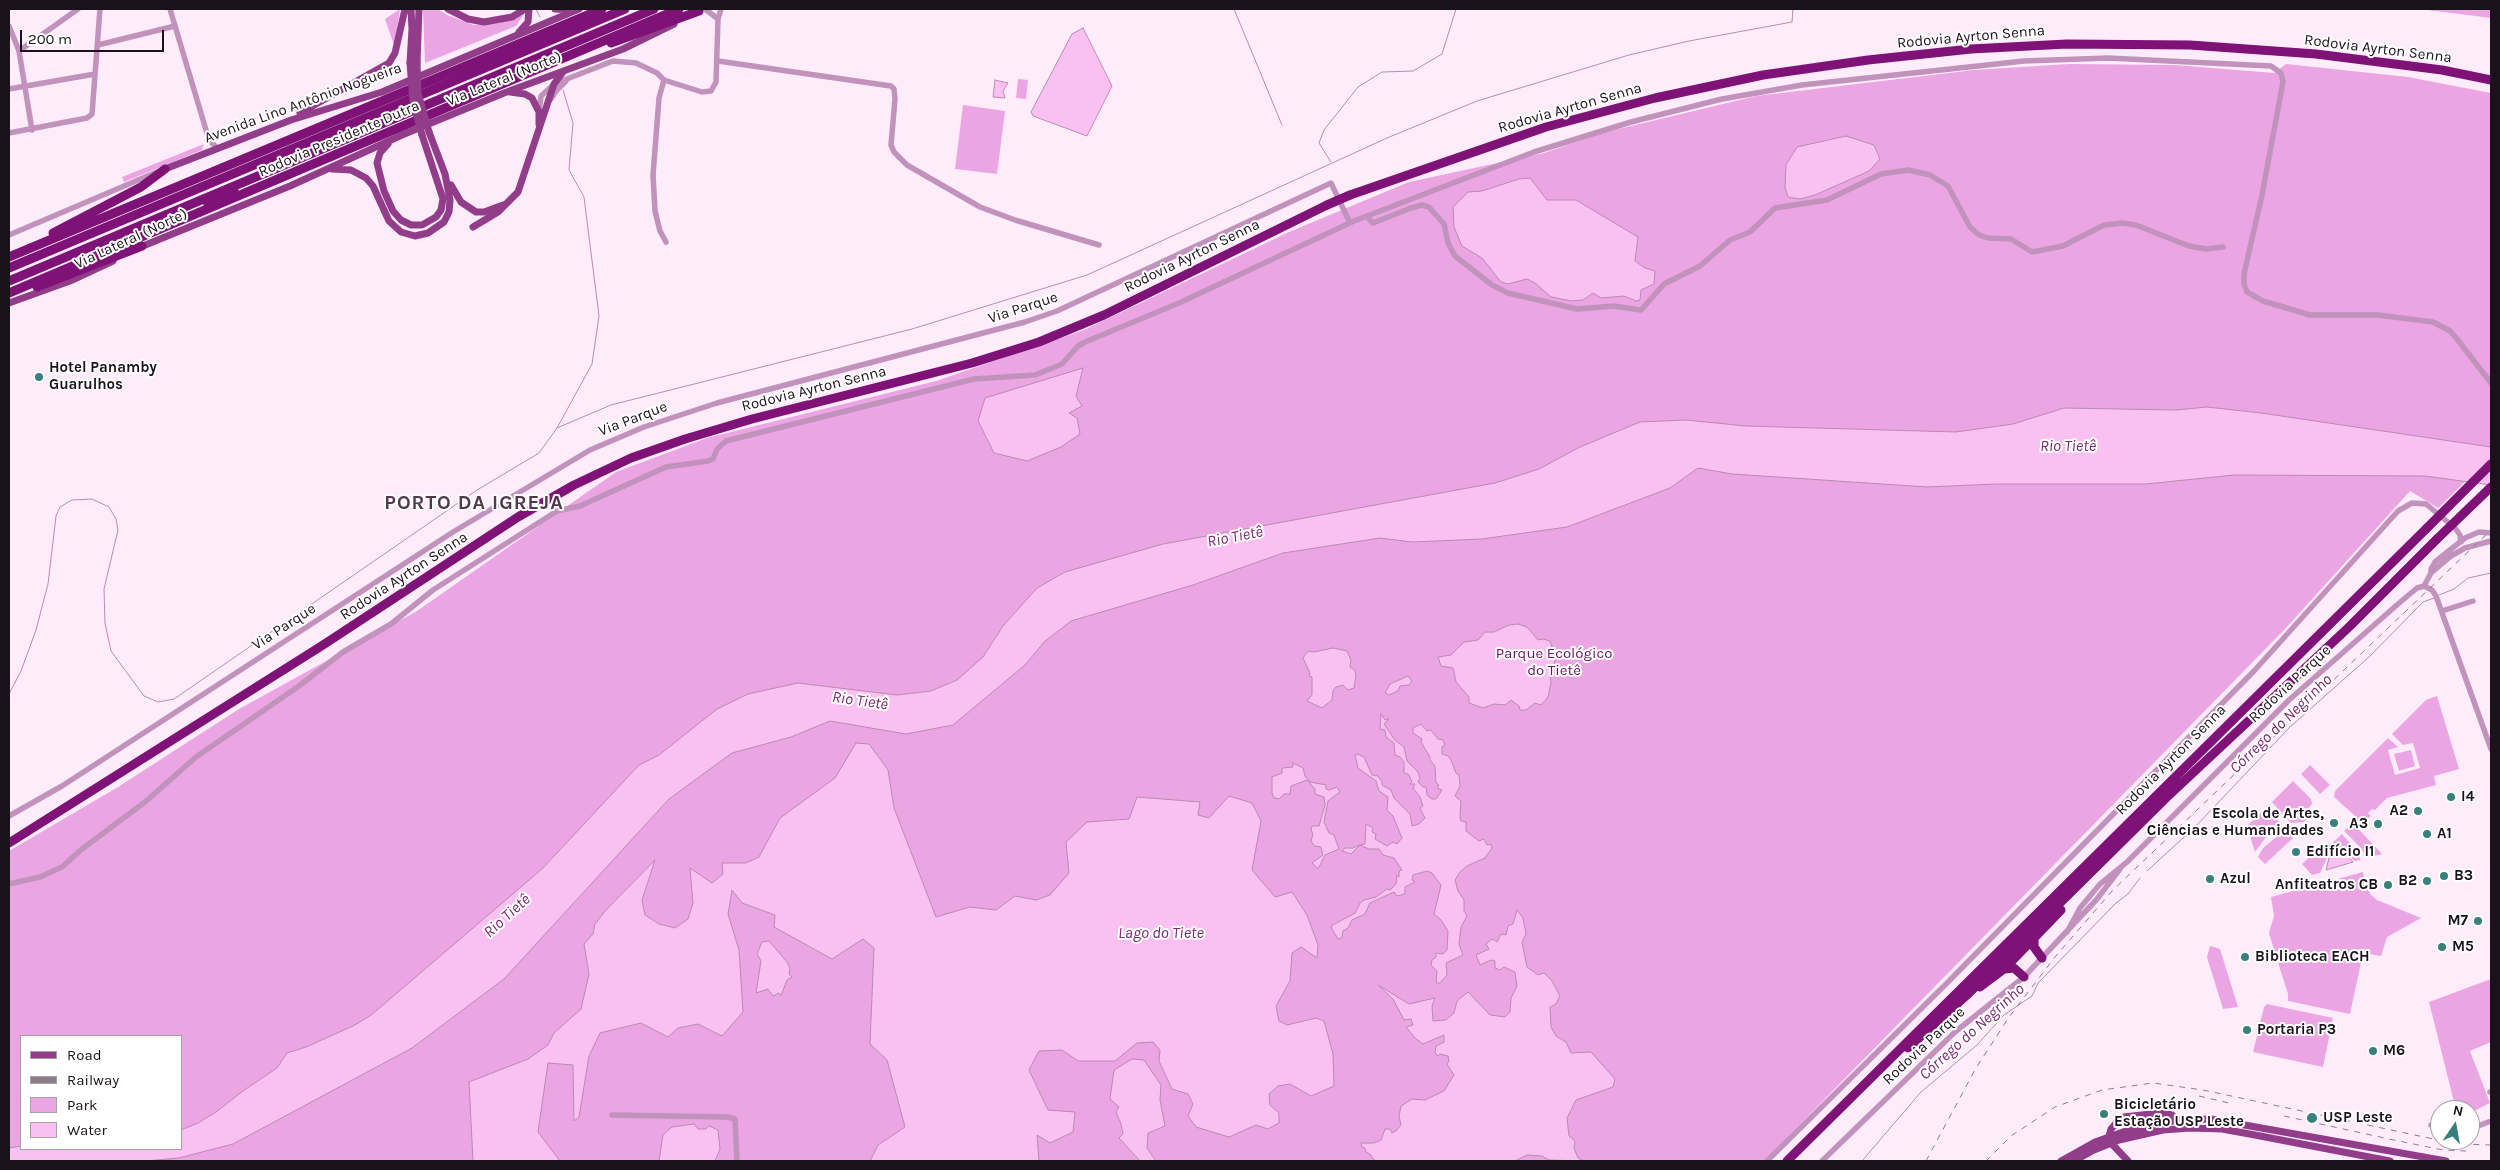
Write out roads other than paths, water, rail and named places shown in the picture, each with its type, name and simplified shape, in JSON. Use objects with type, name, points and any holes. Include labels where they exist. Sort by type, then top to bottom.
[{"type":"highway","name":"Rodovia Presidente Dutra","points":[[9,257],[602,9]]},
{"type":"highway","name":"Rodovia Presidente Dutra","points":[[9,268],[626,9]]},
{"type":"highway","name":"Rodovia Presidente Dutra","points":[[9,281],[314,150],[654,9]]},
{"type":"highway","name":"Rodovia Presidente Dutra","points":[[9,295],[102,253],[679,9]]},
{"type":"highway","points":[[561,60],[702,10]]},
{"type":"highway","points":[[438,98],[604,40]]},
{"type":"highway","name":"Rodovia Ayrton Senna","points":[[9,842],[323,644],[518,517],[574,485],[631,458],[685,439],[752,419],[972,363],[1039,342],[1104,315],[1350,195],[1546,127],[1655,98],[1763,75],[1868,60],[1971,49],[2067,44],[2190,45],[2316,54],[2442,70],[2491,80]]},
{"type":"highway","points":[[331,121],[341,114],[391,92],[396,86]]},
{"type":"highway","points":[[102,253],[108,246],[296,164],[314,150]]},
{"type":"highway","points":[[36,246],[63,227],[142,187],[166,169]]},
{"type":"highway","points":[[9,295],[68,276],[142,246]]},
{"type":"highway","name":"Rodovia Ayrton Senna","points":[[1787,1161],[1873,1078],[1956,992],[2491,464]]},
{"type":"highway","name":"Rodovia Ayrton Senna","points":[[1873,1078],[1967,995],[2166,798],[2349,627],[2491,487]]},
{"type":"highway","points":[[1967,995],[2004,969],[2087,884],[2102,863]]},
{"type":"highway","points":[[2034,938],[2035,951],[2042,958]]},
{"type":"highway","points":[[2004,969],[2014,968],[2024,977]]},
{"type":"main road","points":[[290,120],[389,63],[395,53],[405,9]]},
{"type":"main road","points":[[402,135],[392,140],[380,153],[378,170],[393,211],[405,222],[417,226],[433,220],[443,204],[442,188],[425,133],[413,62],[411,9]]},
{"type":"main road","points":[[413,62],[419,9]]},
{"type":"main road","points":[[448,9],[468,19],[484,22],[512,17],[527,9],[528,22],[517,34]]},
{"type":"main road","points":[[554,9],[578,9]]},
{"type":"main road","name":"Avenida Lino Antônio Nogueira","points":[[166,169],[290,120],[396,86],[578,9]]},
{"type":"main road","name":"Via Lateral (Norte)","points":[[9,303],[79,278],[142,246],[327,170],[402,135],[504,93],[623,49],[702,10]]},
{"type":"main road","points":[[476,212],[476,221],[473,227],[493,216],[510,202],[518,192],[538,133],[543,110],[554,84],[560,74],[577,65]]},
{"type":"main road","points":[[504,93],[525,94],[532,98],[543,110]]},
{"type":"main road","points":[[425,133],[461,202],[476,212],[484,212],[510,202]]},
{"type":"main road","points":[[327,170],[351,170],[366,178],[373,186],[386,217],[393,226],[402,232],[415,236],[436,229],[448,216],[450,200],[445,174]]},
{"type":"main road","points":[[2110,1140],[2114,1125],[2124,1118],[2160,1113],[2172,1115],[2177,1120]]},
{"type":"main road","points":[[2170,1129],[2177,1120]]},
{"type":"main road","points":[[2061,1161],[2081,1149],[2177,1120],[2232,1121],[2446,1161]]},
{"type":"main road","points":[[2074,1161],[2110,1140],[2119,1140],[2170,1129],[2190,1128],[2222,1129],[2390,1161]]},
{"type":"main road","points":[[2110,1140],[2128,1161]]},
{"type":"main road","points":[[2118,1150],[2119,1140]]},
{"type":"street","points":[[19,51],[78,9]]},
{"type":"street","points":[[9,133],[87,118],[92,114],[100,9]]},
{"type":"street","points":[[170,9],[209,140],[217,148]]},
{"type":"street","points":[[554,84],[605,63],[620,60],[636,63],[657,72],[664,80],[706,92],[714,87],[716,82],[718,19],[721,9]]},
{"type":"street","points":[[702,10],[718,19]]},
{"type":"street","points":[[9,26],[19,51],[32,130]]},
{"type":"street","points":[[98,45],[175,26]]},
{"type":"street","points":[[9,884],[40,878],[62,867],[82,849],[145,802],[191,761],[299,686],[343,652],[391,624],[422,598],[551,514],[580,506],[666,467],[713,459],[717,449],[726,441],[974,379],[1030,376],[1043,372],[1062,364],[1078,346],[1085,342],[1179,303],[1350,223],[1534,152],[1582,136],[1678,108],[1756,92],[1957,67],[2058,59],[2142,59],[2271,66],[2281,73],[2283,82],[2244,279],[2247,292],[2263,302],[2310,315],[2378,315],[2433,322],[2450,331],[2458,339],[2491,383]]},
{"type":"street","points":[[718,61],[891,86],[894,89],[895,99],[891,145],[894,152],[907,165],[980,207],[1015,220],[1099,245]]},
{"type":"street","points":[[9,89],[95,74]]},
{"type":"street","points":[[543,110],[556,91],[574,76]]},
{"type":"street","points":[[664,80],[659,98],[653,175],[655,211],[660,231],[666,242]]},
{"type":"street","points":[[206,152],[209,140]]},
{"type":"street","name":"Avenida Lino Antônio Nogueira","points":[[9,235],[166,169]]},
{"type":"street","points":[[1367,217],[1373,223],[1411,208],[1422,205],[1429,206],[1444,224],[1448,243],[1456,256],[1492,285],[1508,294],[1577,309],[1614,306],[1641,310],[1664,284],[1700,266],[1730,240],[1750,232],[1775,208],[1827,200],[1881,174],[1908,170],[1930,175],[1948,186],[1970,227],[1980,235],[1988,238],[2011,239],[2032,252],[2063,246],[2104,225],[2123,223],[2136,225],[2189,246],[2206,249],[2223,247]]},
{"type":"street","name":"Via Parque","points":[[9,816],[62,786],[461,526],[590,450],[644,426],[717,403],[1025,322],[1056,312],[1331,183],[1350,223]]},
{"type":"street","points":[[1767,1161],[1954,976],[2254,671],[2398,510],[2412,503],[2426,504],[2455,528],[2461,542]]},
{"type":"street","points":[[2431,573],[2435,562],[2461,542],[2475,533],[2491,534]]},
{"type":"street","name":"Rodovia Parque","points":[[1822,1161],[1955,1032],[2024,977],[2067,932],[2085,902],[2112,873],[2121,868],[2289,700],[2398,604],[2417,588],[2424,586],[2431,573],[2456,552],[2491,541]]},
{"type":"street","points":[[2424,586],[2432,590],[2442,610],[2491,749]]},
{"type":"street","points":[[2442,610],[2474,601]]},
{"type":"street","points":[[612,1115],[728,1117],[734,1119],[737,1161]]},
{"type":"water","points":[[1083,28],[1112,86],[1087,136],[1033,116],[1031,112],[1072,34]]},
{"type":"water","points":[[995,80],[1008,83],[1003,91],[1005,98],[993,97]]},
{"type":"water","points":[[1846,136],[1874,145],[1880,159],[1869,171],[1815,195],[1800,199],[1788,197],[1785,187],[1786,165],[1797,147]]},
{"type":"water","points":[[1530,178],[1547,200],[1576,200],[1638,237],[1635,261],[1645,268],[1655,271],[1654,284],[1641,290],[1640,300],[1636,301],[1624,296],[1601,298],[1593,293],[1583,300],[1572,301],[1551,297],[1535,283],[1527,279],[1508,284],[1501,282],[1482,258],[1462,246],[1454,227],[1453,207],[1468,192],[1482,191],[1519,179]]},
{"type":"water","points":[[1083,368],[1076,396],[1082,406],[1069,413],[1077,418],[1080,434],[1061,447],[1027,461],[994,453],[978,421],[985,398]]},
{"type":"water","name":"Rio Tietê","points":[[2207,407],[2261,413],[2491,447],[2491,485],[2425,476],[2234,475],[2146,484],[1996,484],[1927,487],[1732,474],[1698,468],[1670,488],[1567,527],[1482,539],[1412,542],[1380,538],[1283,553],[1193,585],[1071,621],[1045,641],[1025,665],[953,725],[906,734],[830,721],[791,737],[732,753],[669,799],[504,979],[412,1048],[233,1144],[179,1158],[146,1161],[9,1161],[9,1148],[20,1146],[20,1150],[182,1150],[182,1130],[216,1112],[277,1068],[287,1053],[306,1047],[353,1026],[370,1016],[542,869],[639,765],[659,755],[717,709],[748,694],[798,683],[897,695],[931,691],[957,680],[983,657],[1003,626],[1037,588],[1065,572],[1163,544],[1495,483],[1539,469],[1580,447],[1640,422],[1686,420],[1746,426],[1956,432],[2013,424],[2064,408],[2176,410]]},
{"type":"water","points":[[1518,624],[1527,627],[1538,640],[1550,641],[1556,658],[1550,676],[1551,683],[1548,697],[1541,705],[1535,703],[1526,710],[1520,710],[1519,706],[1511,700],[1505,705],[1494,704],[1483,708],[1469,703],[1469,697],[1456,682],[1453,668],[1441,666],[1438,657],[1451,655],[1464,642],[1478,640],[1485,632],[1494,632],[1509,625]]},
{"type":"water","points":[[1333,648],[1347,651],[1351,660],[1350,667],[1355,670],[1356,675],[1354,688],[1348,690],[1343,685],[1336,687],[1333,691],[1332,700],[1322,708],[1307,701],[1312,695],[1312,677],[1309,676],[1310,673],[1303,658],[1308,651],[1314,652]]},
{"type":"water","points":[[1408,676],[1412,681],[1409,685],[1400,686],[1398,691],[1389,695],[1385,693],[1390,684]]},
{"type":"water","points":[[1381,714],[1385,720],[1389,719],[1384,724],[1395,740],[1404,747],[1407,761],[1418,772],[1420,778],[1418,782],[1423,787],[1426,787],[1427,795],[1432,799],[1436,799],[1442,790],[1437,788],[1439,785],[1436,783],[1435,766],[1421,742],[1422,739],[1413,733],[1413,728],[1421,724],[1427,731],[1431,730],[1438,739],[1443,740],[1445,745],[1442,747],[1442,754],[1448,756],[1456,773],[1459,775],[1460,786],[1455,796],[1461,801],[1460,817],[1461,821],[1466,822],[1466,831],[1479,841],[1484,839],[1487,845],[1491,844],[1492,848],[1485,858],[1467,866],[1455,880],[1458,891],[1464,900],[1464,911],[1467,916],[1461,927],[1459,944],[1463,955],[1446,963],[1447,975],[1440,983],[1436,983],[1437,971],[1431,965],[1432,960],[1436,957],[1436,953],[1443,954],[1447,950],[1448,931],[1441,920],[1434,914],[1441,885],[1432,873],[1427,871],[1413,875],[1412,880],[1415,882],[1405,887],[1405,894],[1397,896],[1394,892],[1370,903],[1365,914],[1352,920],[1348,928],[1343,931],[1342,938],[1338,939],[1332,929],[1331,926],[1355,913],[1360,903],[1364,900],[1376,897],[1387,889],[1390,890],[1396,884],[1399,871],[1402,870],[1394,858],[1383,855],[1379,849],[1369,849],[1360,845],[1365,844],[1366,824],[1373,828],[1372,832],[1376,834],[1375,839],[1387,846],[1393,842],[1397,844],[1402,838],[1393,816],[1387,810],[1388,797],[1379,791],[1376,781],[1358,768],[1355,755],[1357,754],[1364,757],[1372,775],[1378,776],[1382,785],[1391,790],[1394,798],[1410,814],[1412,826],[1419,824],[1425,818],[1420,808],[1423,806],[1420,797],[1413,788],[1415,784],[1410,784],[1412,781],[1408,774],[1404,773],[1404,762],[1395,755],[1394,743],[1386,737],[1385,730],[1380,729]]},
{"type":"water","name":"Lago do Tiete","points":[[856,743],[869,744],[888,770],[894,808],[936,917],[970,907],[996,910],[1015,896],[1036,900],[1050,895],[1069,873],[1066,842],[1087,822],[1129,819],[1137,797],[1200,802],[1198,815],[1209,818],[1229,796],[1252,803],[1261,821],[1252,870],[1275,897],[1292,892],[1307,915],[1318,945],[1317,958],[1301,947],[1292,953],[1290,981],[1276,1006],[1279,1021],[1287,1025],[1316,1018],[1324,1021],[1333,1054],[1334,1086],[1311,1096],[1290,1084],[1278,1086],[1269,1094],[1270,1105],[1279,1113],[1279,1123],[1268,1129],[1256,1125],[1229,1137],[1196,1127],[1188,1116],[1193,1104],[1188,1094],[1172,1089],[1159,1061],[1160,1050],[1153,1042],[1137,1043],[1115,1061],[1078,1061],[1062,1050],[1039,1051],[1029,1070],[1048,1110],[1075,1112],[1073,1132],[1050,1143],[1037,1135],[1039,1161],[870,1161],[878,1145],[905,1127],[887,1060],[870,1044],[874,948],[863,939],[832,959],[774,927],[775,915],[742,903],[732,890],[728,914],[739,950],[743,1012],[722,1036],[698,1024],[678,1028],[668,1037],[641,1023],[600,1033],[589,1056],[579,1117],[574,1121],[573,1065],[548,1063],[538,1132],[560,1161],[473,1161],[469,1082],[528,1059],[548,1045],[554,1033],[581,1009],[589,974],[584,944],[593,934],[595,924],[606,910],[655,860],[642,900],[645,915],[659,924],[675,928],[688,919],[693,903],[690,868],[712,883],[723,874],[722,863],[746,863],[759,857],[780,818],[835,778]]},
{"type":"water","points":[[1293,763],[1303,768],[1305,776],[1310,782],[1326,785],[1326,789],[1329,790],[1337,787],[1340,792],[1328,801],[1324,822],[1329,833],[1334,835],[1339,849],[1325,855],[1318,869],[1312,863],[1323,855],[1321,847],[1314,846],[1311,841],[1313,834],[1311,830],[1312,826],[1319,826],[1325,805],[1324,797],[1315,794],[1315,789],[1307,780],[1291,786],[1290,794],[1284,794],[1279,799],[1274,798],[1272,793],[1272,777],[1282,773],[1282,768],[1293,767]]},
{"type":"water","points":[[1360,845],[1351,854],[1342,851],[1345,848],[1353,848]]},
{"type":"water","points":[[2337,853],[2347,855],[2353,862],[2326,870],[2329,858]]},
{"type":"water","points":[[1517,910],[1523,918],[1526,934],[1522,942],[1527,967],[1538,975],[1544,973],[1552,981],[1560,996],[1556,1004],[1550,1007],[1551,1027],[1556,1036],[1566,1042],[1571,1053],[1591,1052],[1615,1079],[1613,1087],[1576,1100],[1567,1118],[1569,1136],[1575,1141],[1574,1148],[1578,1158],[1584,1161],[1549,1160],[1542,1156],[1527,1155],[1515,1161],[1376,1161],[1366,1152],[1361,1143],[1374,1143],[1381,1140],[1385,1129],[1390,1129],[1392,1133],[1396,1131],[1401,1125],[1399,1116],[1401,1106],[1412,1099],[1425,1100],[1444,1091],[1454,1075],[1447,1064],[1449,1061],[1448,1056],[1440,1054],[1438,1056],[1435,1053],[1436,1046],[1444,1042],[1444,1035],[1423,1044],[1415,1038],[1406,1027],[1413,1025],[1411,1019],[1404,1020],[1393,999],[1378,985],[1409,1004],[1435,998],[1432,1006],[1433,1021],[1446,1020],[1454,1013],[1457,1001],[1468,992],[1490,1015],[1505,1017],[1510,1012],[1511,998],[1517,986],[1515,972],[1504,967],[1500,970],[1495,968],[1495,961],[1491,960],[1480,965],[1476,955],[1489,949],[1486,944],[1492,939],[1497,942],[1501,934],[1506,935],[1508,926],[1513,924]]},
{"type":"water","points":[[769,941],[787,962],[790,968],[789,974],[792,977],[787,980],[781,996],[779,993],[773,996],[768,989],[756,993],[761,961],[757,954],[762,942]]},
{"type":"water","points":[[1132,1059],[1144,1060],[1161,1085],[1160,1100],[1165,1126],[1148,1133],[1147,1148],[1156,1161],[1140,1161],[1119,1138],[1123,1134],[1116,1112],[1119,1107],[1110,1099],[1114,1070]]},
{"type":"water","points":[[694,1124],[698,1129],[706,1129],[709,1126],[718,1130],[720,1149],[715,1161],[659,1161],[663,1135],[672,1127]]},
{"type":"waterway","points":[[536,9],[540,17]]},
{"type":"waterway","points":[[1234,9],[1282,125]]},
{"type":"waterway","points":[[1331,162],[1319,143],[1324,130],[1358,87],[1382,72],[1413,71],[1442,54],[1456,9]]},
{"type":"waterway","points":[[557,428],[611,405],[912,329],[1087,275],[1387,138],[1477,101],[1629,55],[1689,41],[1792,22],[1793,9]]},
{"type":"waterway","points":[[2428,9],[2433,10]]},
{"type":"waterway","points":[[9,694],[21,671],[36,630],[48,584],[56,516],[60,507],[72,500],[92,499],[109,507],[116,519],[118,530],[104,589],[105,623],[111,651],[144,696],[158,702],[174,699],[477,490],[539,453],[557,428],[592,364],[599,316],[584,197],[569,170],[573,123],[563,90]]},
{"type":"waterway","name":"Córrego do Negrinho","points":[[2439,595],[2454,589],[2468,578],[2491,573]]},
{"type":"waterway","name":"Córrego do Negrinho","points":[[2147,871],[2194,828],[2290,727],[2370,656],[2423,602],[2434,598]]},
{"type":"waterway","name":"Córrego do Negrinho","points":[[1862,1161],[1921,1092],[1977,1045],[2004,1015],[2032,996],[2038,983],[2116,903],[2128,894],[2140,878]]},
{"type":"railway","points":[[1926,1161],[1976,1068],[2009,1017],[2055,957],[2113,890],[2491,530]]},
{"type":"railway","points":[[1986,1161],[2011,1136],[2055,1107],[2102,1090],[2153,1083],[2203,1090],[2457,1144],[2491,1145]]},
{"type":"railway","points":[[2199,1096],[2233,1104]]},
{"type":"railway","points":[[2284,1116],[2443,1150],[2466,1151]]},
{"type":"place","name":"Hotel Panamby Guarulhos","points":[[39,377]]},
{"type":"place","name":"I4","points":[[2451,797]]},
{"type":"place","name":"A2","points":[[2418,811]]},
{"type":"place","name":"Escola de Artes, Ciências e Humanidades","points":[[2334,823]]},
{"type":"place","name":"A3","points":[[2378,824]]},
{"type":"place","name":"A1","points":[[2427,834]]},
{"type":"place","name":"Edifício I1","points":[[2296,852]]},
{"type":"place","name":"B3","points":[[2444,876]]},
{"type":"place","name":"Azul","points":[[2210,879]]},
{"type":"place","name":"B2","points":[[2427,881]]},
{"type":"place","name":"Anfiteatros CB","points":[[2388,885]]},
{"type":"place","name":"M7","points":[[2478,921]]},
{"type":"place","name":"M5","points":[[2442,947]]},
{"type":"place","name":"Biblioteca EACH","points":[[2245,957]]},
{"type":"place","name":"Portaria P3","points":[[2247,1030]]},
{"type":"place","name":"M6","points":[[2373,1051]]},
{"type":"place","name":"Bicicletário Estação USP Leste","points":[[2104,1114]]},
{"type":"place","name":"USP Leste","points":[[2312,1118]]},
{"type":"district","name":"PORTO DA IGREJA","points":[[474,503]]},
{"type":"park label","name":"Parque Ecológico do Tietê","points":[[1554,662]]}]
